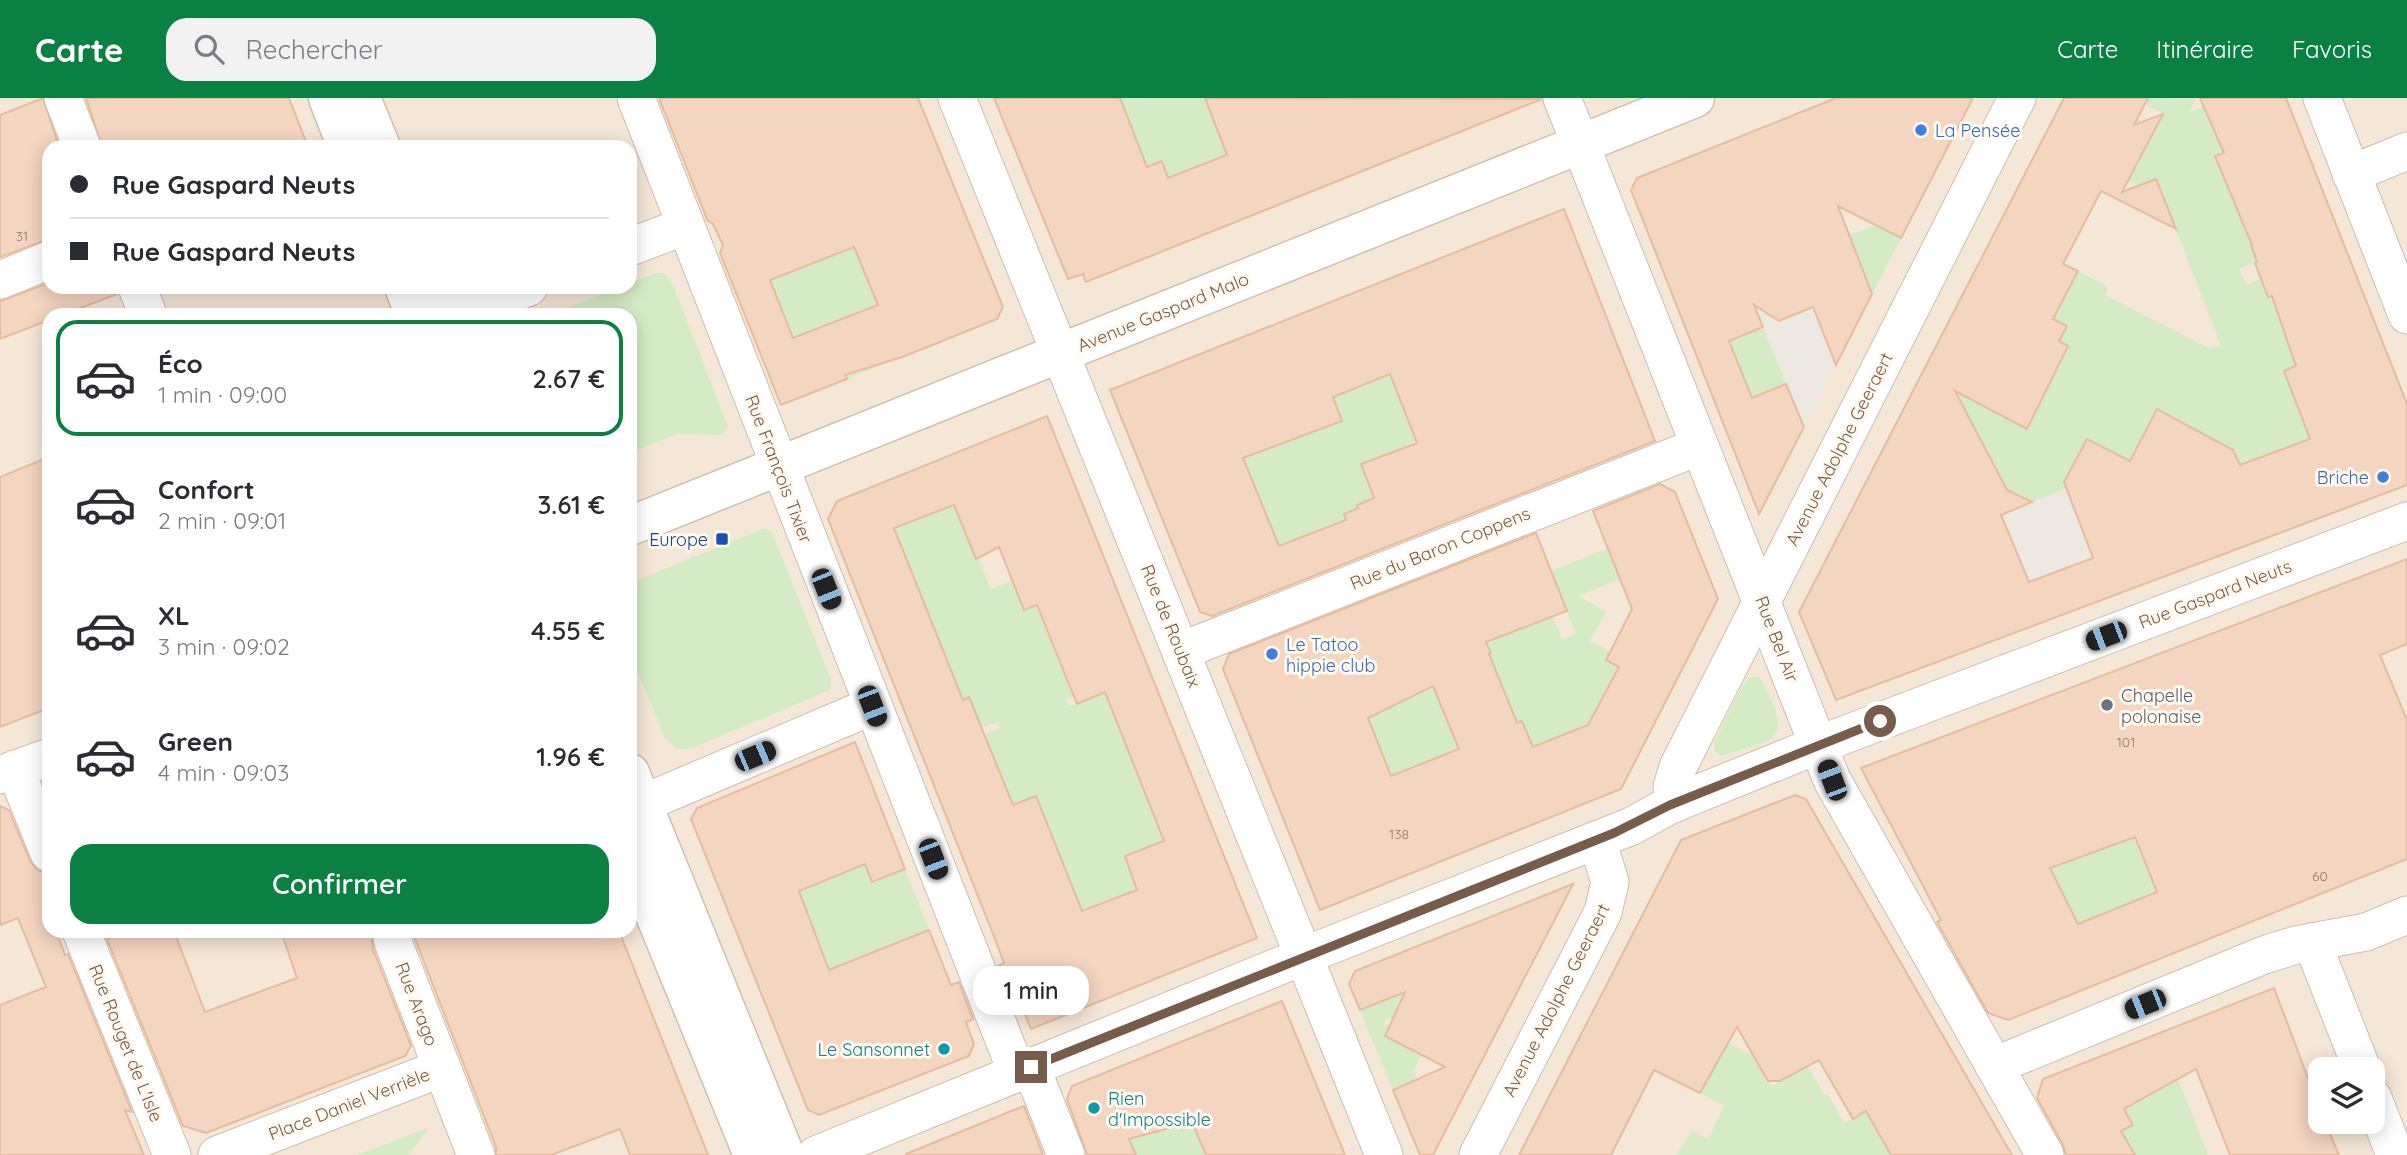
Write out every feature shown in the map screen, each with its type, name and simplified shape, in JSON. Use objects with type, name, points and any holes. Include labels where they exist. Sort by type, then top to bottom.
[{"type":"street","points":[[63,98],[79,140]]},
{"type":"street","points":[[328,98],[344,140]]},
{"type":"street","points":[[361,98],[378,140]]},
{"type":"street","name":"Rue François Tixier","points":[[636,98],[872,706],[1024,1070],[1066,1155]]},
{"type":"street","name":"Rue de Roubaix","points":[[957,98],[1384,1155]]},
{"type":"street","name":"Rue Bel Air","points":[[1562,98],[1832,780],[2045,1155]]},
{"type":"street","name":"Avenue Gaspard Malo","points":[[637,523],[1695,98]]},
{"type":"street","name":"Avenue Adolphe Geeraert","points":[[1674,804],[1672,787],[1678,767],[2017,98]]},
{"type":"street","points":[[2322,98],[2407,315]]},
{"type":"street","points":[[2351,174],[2407,151]]},
{"type":"street","points":[[637,244],[685,226]]},
{"type":"street","points":[[0,280],[42,263]]},
{"type":"street","points":[[476,308],[511,294]]},
{"type":"street","name":"Rue du Baron Coppens","points":[[1181,651],[1700,446]]},
{"type":"street","name":"Rue Gaspard Neuts","points":[[816,1155],[1632,826],[1674,804],[1818,745],[2407,521]]},
{"type":"street","points":[[637,794],[872,706]]},
{"type":"street","points":[[42,760],[8,772],[42,839]]},
{"type":"street","points":[[637,802],[785,1155]]},
{"type":"street","name":"Avenue Adolphe Geeraert","points":[[1478,1155],[1603,912],[1610,882],[1597,840]]},
{"type":"street","points":[[637,870],[753,1155]]},
{"type":"street","points":[[1994,1066],[2264,956],[2296,945],[2359,934],[2407,915]]},
{"type":"street","name":"Rue Rouget de L'Isle","points":[[84,938],[172,1155]]},
{"type":"street","name":"Rue Arago","points":[[392,938],[476,1155]]},
{"type":"street","points":[[2312,942],[2357,1057]]},
{"type":"street","name":"Place Daniel Verrièle","points":[[217,1155],[442,1068]]},
{"type":"street","points":[[2385,1129],[2395,1155]]},
{"type":"shaded area","points":[[0,98],[2407,98],[2407,1155],[0,1155]]},
{"type":"shaded area","points":[[1745,238],[1855,327],[1804,427],[1763,328],[1696,355],[1663,270]]},
{"type":"shaded area","points":[[2067,489],[2093,559],[2027,584],[2001,515]]},
{"type":"green space","points":[[1120,98],[1205,98],[1227,155],[1203,164],[1207,173],[1172,187],[1162,162],[1140,170],[1142,154]]},
{"type":"green space","points":[[2148,98],[2195,98],[2190,112],[2223,99],[2247,144],[2215,156],[2237,209],[2271,237],[2251,245],[2257,262],[2239,269],[2246,285],[2261,279],[2268,297],[2280,293],[2297,366],[2284,371],[2290,388],[2313,379],[2329,432],[2260,487],[2250,461],[2240,465],[2238,459],[2232,461],[2204,434],[2157,410],[2137,448],[2150,455],[2032,502],[1996,484],[2000,477],[1998,472],[1982,465],[1930,359],[2059,341],[2067,326],[2053,319],[2078,271],[2108,287],[2105,295],[2209,348],[2221,346],[2156,178],[2148,191],[2123,178],[2123,112],[2155,128],[2163,114],[2145,104]]},
{"type":"green space","points":[[1879,224],[1901,238],[1872,294],[1849,235]]},
{"type":"green space","points":[[888,233],[860,262],[899,358],[847,379],[793,338],[770,280]]},
{"type":"green space","points":[[664,273],[672,283],[728,426],[723,435],[677,434],[637,450],[637,308],[567,308],[602,294],[637,294],[637,280]]},
{"type":"green space","points":[[1763,327],[1786,384],[1752,398],[1729,341]]},
{"type":"green space","points":[[1343,360],[1355,388],[1372,382],[1369,374],[1388,367],[1416,441],[1406,445],[1425,492],[1381,457],[1362,464],[1374,498],[1344,514],[1346,520],[1235,566],[1204,440],[1287,441],[1340,416],[1322,368]]},
{"type":"green space","points":[[954,505],[975,558],[978,557],[991,589],[1053,565],[1020,597],[1024,610],[1038,605],[1085,646],[1058,657],[1063,671],[1071,668],[1080,693],[1066,699],[1069,706],[1107,691],[1163,841],[1125,856],[1130,872],[1177,874],[1116,898],[1128,927],[1071,980],[1035,796],[1013,805],[983,735],[1000,728],[998,722],[981,728],[969,697],[957,702],[894,529]]},
{"type":"green space","points":[[765,528],[773,534],[831,680],[830,690],[690,749],[676,748],[665,738],[637,670],[637,580]]},
{"type":"green space","points":[[1608,548],[1620,579],[1578,596],[1606,611],[1590,641],[1610,652],[1607,660],[1619,667],[1605,694],[1622,703],[1540,764],[1523,721],[1504,728],[1509,742],[1408,769],[1423,808],[1409,820],[1347,668],[1489,654],[1491,653],[1482,631],[1544,597],[1562,639],[1576,634],[1551,571]]},
{"type":"green space","points":[[1750,677],[1761,679],[1776,712],[1777,728],[1768,741],[1722,756],[1715,752],[1714,743],[1741,688]]},
{"type":"green space","points":[[2031,779],[2104,849],[2119,843],[2109,817],[2152,835],[2137,842],[2157,892],[2078,924],[2057,924]]},
{"type":"green space","points":[[865,864],[872,882],[905,869],[929,930],[870,954],[833,979],[817,938],[752,910]]},
{"type":"green space","points":[[1448,933],[1465,975],[1422,1036],[1387,1018],[1384,1023],[1389,1027],[1385,1037],[1418,1053],[1422,1052],[1413,1081],[1393,1090],[1360,1010],[1429,982],[1415,946]]},
{"type":"green space","points":[[1701,1029],[1754,1056],[1771,1086],[1808,1066],[1844,1123],[1883,1102],[1918,1155],[1676,1155],[1692,1131],[1708,1139],[1724,1106],[1700,1093],[1709,1078]]},
{"type":"green space","points":[[2178,1079],[2208,1155],[2135,1155],[2122,1132],[2133,1125],[2124,1109]]},
{"type":"green space","points":[[1186,1118],[1187,1123],[1192,1122],[1205,1155],[1136,1155],[1134,1151],[1124,1155],[1124,1126],[1131,1140]]},
{"type":"green space","points":[[428,1130],[408,1155],[357,1155]]},
{"type":"building","points":[[43,98],[57,140],[42,140],[42,242],[0,257],[0,115]]},
{"type":"building","points":[[86,98],[289,98],[305,140],[100,140]]},
{"type":"building","points":[[659,98],[918,98],[1003,307],[997,319],[905,356],[845,375],[847,379],[781,405],[720,253],[723,245],[713,224],[707,220]],"holes":[[[854,247],[878,305],[793,338],[770,280]]]},
{"type":"building","points":[[994,98],[1120,98],[1147,167],[1162,161],[1168,178],[1227,155],[1205,98],[1542,99],[1086,282],[1083,274],[1068,279]]},
{"type":"building","points":[[1836,98],[1973,98],[1901,238],[1838,206],[1872,294],[1836,365],[1813,307],[1779,321],[1754,305],[1763,327],[1729,341],[1752,398],[1786,384],[1804,427],[1759,514],[1631,190],[1637,178]]},
{"type":"building","points":[[2064,98],[2148,98],[2134,125],[2163,114],[2122,192],[2156,179],[2176,229],[2101,191],[2063,264],[2078,271],[2053,319],[2067,326],[2059,341],[2068,346],[2027,429],[1955,391],[2007,490],[2032,502],[2001,515],[2029,582],[2093,558],[2064,482],[2087,439],[2130,461],[2157,409],[2233,450],[2240,465],[2310,439],[2284,371],[2296,366],[2272,296],[2268,297],[2255,263],[2257,262],[2252,245],[2215,156],[2224,153],[2200,98],[2286,98],[2407,404],[2407,485],[1836,700],[1799,612]]},
{"type":"building","points":[[1564,209],[1655,441],[1212,616],[1200,612],[1110,390]],"holes":[[[1390,374],[1417,443],[1361,464],[1374,498],[1344,514],[1346,520],[1279,546],[1243,458],[1342,421],[1333,397]]]},
{"type":"building","points":[[42,286],[42,294],[117,294],[80,308],[42,308],[42,323],[0,339],[0,301]]},
{"type":"building","points":[[1047,416],[1257,938],[1031,1029],[1019,1000],[1012,1003],[998,966],[1004,963],[993,934],[828,519],[837,501]],"holes":[[[954,505],[976,559],[999,547],[1024,610],[1037,605],[1077,704],[1105,692],[1164,841],[1125,856],[1137,890],[1082,911],[1036,796],[1013,805],[969,697],[963,700],[894,528]]]},
{"type":"building","points":[[42,460],[42,711],[0,727],[0,477]]},
{"type":"building","points":[[1660,484],[1675,492],[1718,599],[1621,789],[1320,910],[1223,669],[1229,654],[1536,533],[1567,611],[1486,642],[1517,723],[1522,721],[1533,747],[1588,725],[1619,667],[1606,660],[1632,609],[1593,511]],"holes":[[[1433,686],[1459,749],[1391,776],[1368,718]]]},
{"type":"building","points":[[2407,559],[2407,644],[2380,655],[2407,720],[2407,859],[2008,1020],[1988,1013],[1937,922],[1941,920],[1861,768]],"holes":[[[2135,837],[2157,892],[2078,924],[2050,868]]]},
{"type":"building","points":[[855,742],[905,869],[872,882],[865,864],[799,891],[829,970],[929,930],[951,985],[959,982],[973,1019],[966,1022],[974,1044],[969,1056],[819,1115],[808,1110],[691,819],[697,808]]},
{"type":"building","points":[[1795,795],[1806,799],[2012,1155],[1891,1155],[1866,1111],[1853,1119],[1819,1060],[1780,1081],[1768,1081],[1737,1027],[1700,1093],[1654,1070],[1611,1155],[1519,1155],[1681,840]]},
{"type":"building","points":[[0,806],[9,810],[30,861],[42,872],[42,938],[59,938],[65,955],[68,954],[132,1112],[125,1110],[144,1155],[0,1155],[0,1005],[46,987],[18,918],[0,925]]},
{"type":"building","points":[[1573,884],[1433,1155],[1420,1155],[1393,1090],[1445,1067],[1385,1036],[1405,992],[1360,1010],[1349,984],[1355,971]]},
{"type":"building","points":[[177,938],[205,1012],[297,978],[283,938],[372,938],[373,949],[411,1046],[405,1056],[206,1133],[183,1126],[107,939]]},
{"type":"building","points":[[415,938],[622,938],[708,1155],[630,1155],[620,1129],[551,1155],[496,1155],[496,1147]]},
{"type":"building","points":[[2274,988],[2308,1078],[2308,1134],[2330,1134],[2339,1155],[2230,1155],[2196,1069],[2124,1109],[2133,1125],[2121,1131],[2135,1155],[2066,1155],[2037,1098],[2043,1079]]},
{"type":"building","points":[[1282,1001],[1345,1155],[1206,1155],[1192,1122],[1129,1139],[1136,1155],[1087,1155],[1067,1099],[1072,1086]]},
{"type":"building","points":[[1024,1106],[1043,1155],[906,1155],[906,1154]]},
{"type":"place","name":"La Pensée","points":[[1921,130]]},
{"type":"place","name":"Briche","points":[[2383,477]]},
{"type":"place","name":"Europe","points":[[722,539]]},
{"type":"place","name":"Le Tatoo hippie club","points":[[1272,654]]},
{"type":"place","name":"Chapelle polonaise","points":[[2107,705]]},
{"type":"place","name":"Le Sansonnet","points":[[944,1049]]},
{"type":"place","name":"Rien d'Impossible","points":[[1094,1108]]},
{"type":"route","points":[[1031,1067],[1641,822],[1670,805],[1880,721]]}]
